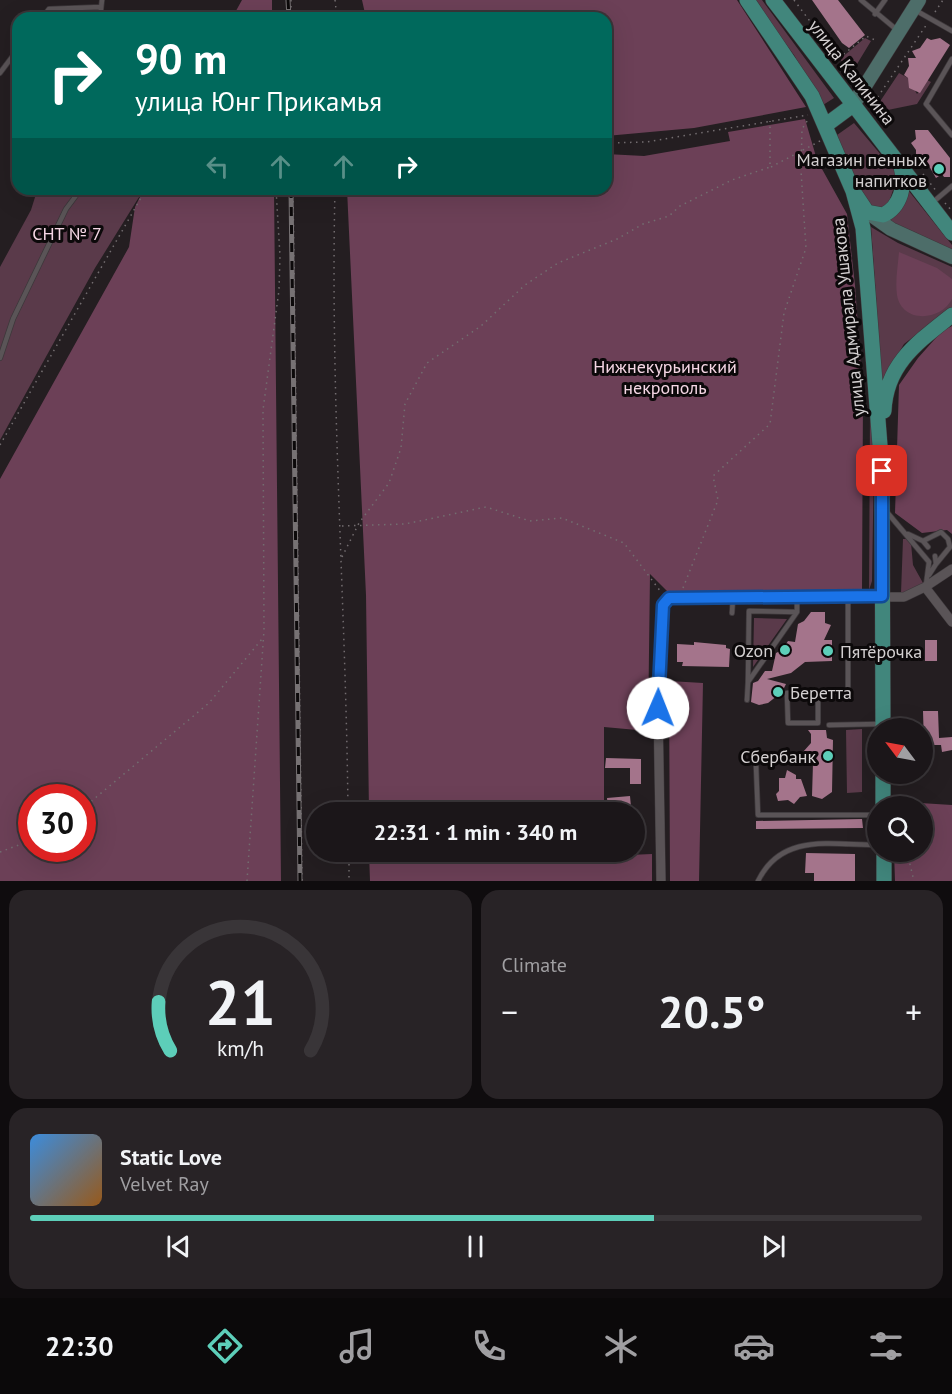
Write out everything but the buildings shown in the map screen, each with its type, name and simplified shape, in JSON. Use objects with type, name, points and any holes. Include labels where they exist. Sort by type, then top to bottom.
[{"type":"main road","points":[[747,0],[812,96],[824,133],[853,191],[867,212],[881,215],[893,207],[903,183],[901,167]]},
{"type":"main road","name":"улица Калинина","points":[[773,0],[952,233]]},
{"type":"main road","points":[[824,133],[853,105]]},
{"type":"main road","name":"улица Адмирала Ушакова","points":[[853,191],[863,228],[882,471],[883,718]]},
{"type":"main road","points":[[882,471],[885,398],[895,368],[914,345],[952,315]]},
{"type":"main road","points":[[884,862],[884,881]]},
{"type":"street","points":[[853,105],[916,5]]},
{"type":"street","points":[[867,212],[891,229],[952,257]]},
{"type":"street","points":[[662,881],[658,708],[663,605],[667,599],[848,595],[904,597],[925,588],[952,569]]},
{"type":"street","points":[[925,588],[952,622]]},
{"type":"lane","points":[[101,12],[102,0]]},
{"type":"lane","points":[[861,0],[899,31]]},
{"type":"lane","points":[[876,14],[885,0]]},
{"type":"lane","points":[[916,5],[930,19],[952,31]]},
{"type":"lane","points":[[47,12],[49,9],[101,7]]},
{"type":"lane","points":[[0,73],[12,57]]},
{"type":"lane","points":[[952,59],[926,104],[952,135]]},
{"type":"lane","points":[[930,205],[952,186]]},
{"type":"lane","points":[[0,358],[26,292],[66,209],[78,195]]},
{"type":"lane","points":[[883,507],[929,562],[930,575]]},
{"type":"lane","points":[[923,541],[941,532],[948,539],[950,547],[936,564],[925,588]]},
{"type":"lane","points":[[906,534],[923,541],[928,547]]},
{"type":"lane","points":[[934,556],[936,564]]},
{"type":"lane","points":[[818,692],[819,723],[788,723],[787,693],[818,692],[848,692],[848,595]]},
{"type":"lane","points":[[732,613],[733,596]]},
{"type":"lane","points":[[748,682],[796,612],[797,596]]},
{"type":"lane","points":[[747,700],[749,611],[796,612]]},
{"type":"lane","points":[[829,725],[867,726]]},
{"type":"lane","points":[[756,765],[758,815],[867,815]]},
{"type":"lane","points":[[758,881],[767,866],[790,848],[806,845],[867,845]]},
{"type":"path","points":[[794,0],[856,82]]},
{"type":"path","points":[[871,108],[943,0]]},
{"type":"path","points":[[838,58],[866,36],[875,40]]},
{"type":"path","points":[[612,143],[646,142],[812,115],[802,129],[801,150],[806,248],[784,313],[770,424],[713,476],[718,500],[679,597]]},
{"type":"path","points":[[770,121],[770,167]]},
{"type":"path","points":[[342,557],[357,526],[389,483],[401,448],[405,404],[427,363],[481,326],[525,285],[558,263],[617,239],[636,227],[669,216],[680,206],[732,180],[770,167],[801,150],[824,133]]},
{"type":"path","points":[[0,445],[143,195]]},
{"type":"path","points":[[247,881],[263,639],[263,410],[279,290],[280,256],[276,195]]},
{"type":"path","points":[[293,195],[302,881]]},
{"type":"path","points":[[335,195],[335,356],[348,802]]},
{"type":"path","points":[[341,526],[405,524],[486,507],[530,521],[562,518],[624,543],[667,599]]},
{"type":"path","points":[[96,797],[209,703],[263,639]]},
{"type":"path","points":[[0,852],[18,845]]},
{"type":"path","points":[[349,862],[349,881]]},
{"type":"path","points":[[909,862],[914,881]]},
{"type":"green space","points":[[242,0],[272,0],[272,12],[235,12]]},
{"type":"green space","points":[[362,0],[737,0],[806,107],[694,128],[612,135],[612,12],[365,12]]},
{"type":"green space","points":[[753,0],[762,0],[834,98],[823,105],[794,55]]},
{"type":"green space","points":[[865,38],[871,41],[851,74],[840,59]]},
{"type":"green space","points":[[899,73],[908,78],[917,94],[927,80],[931,82],[917,104],[878,112],[875,109]]},
{"type":"green space","name":"Нижнекурьинский некрополь","points":[[805,119],[817,160],[847,214],[863,396],[862,590],[668,592],[650,574],[648,731],[604,727],[604,802],[369,802],[366,595],[347,195],[612,195],[612,154],[644,156],[730,141],[728,132]]},
{"type":"green space","points":[[854,123],[898,175],[888,205],[878,212],[860,193],[837,135]]},
{"type":"green space","points":[[908,190],[952,245],[952,250],[887,220]]},
{"type":"green space","name":"СНТ № 7","points":[[36,195],[140,195],[95,268],[0,440],[0,267],[31,210]]},
{"type":"green space","points":[[141,195],[274,195],[281,881],[0,881],[0,479],[129,247],[135,207]]},
{"type":"green space","points":[[871,227],[898,243],[952,267],[952,307],[904,344],[882,381]]},
{"type":"green space","points":[[899,252],[937,268],[952,279],[952,299],[947,306],[931,315],[914,315],[906,311],[897,295]]},
{"type":"green space","points":[[952,326],[952,534],[947,530],[922,533],[895,513],[899,385],[918,358],[942,331]]},
{"type":"green space","points":[[870,409],[874,457],[872,581],[869,590]]},
{"type":"green space","points":[[903,539],[911,543],[913,565],[923,583],[905,594],[901,593]]},
{"type":"green space","points":[[754,618],[787,619],[753,667]]},
{"type":"green space","points":[[669,681],[703,683],[699,881],[670,881]]},
{"type":"green space","points":[[862,729],[862,792],[847,793],[846,730]]},
{"type":"green space","points":[[933,804],[952,805],[952,881],[895,881],[894,862],[933,862]]},
{"type":"green space","points":[[645,854],[652,854],[652,881],[370,881],[369,862],[645,862]]},
{"type":"railway","points":[[288,0],[289,12]]},
{"type":"railway","points":[[291,195],[300,881]]},
{"type":"place","name":"Магазин пенных напитков","points":[[939,169]]},
{"type":"place","name":"Ozon","points":[[785,650]]},
{"type":"place","name":"Пятёрочка","points":[[828,651]]},
{"type":"place","name":"Беретта","points":[[778,692]]},
{"type":"place","name":"Сбербанк","points":[[828,756]]},
{"type":"route","points":[[658,708],[663,605],[669,598],[882,596],[882,471]]}]
